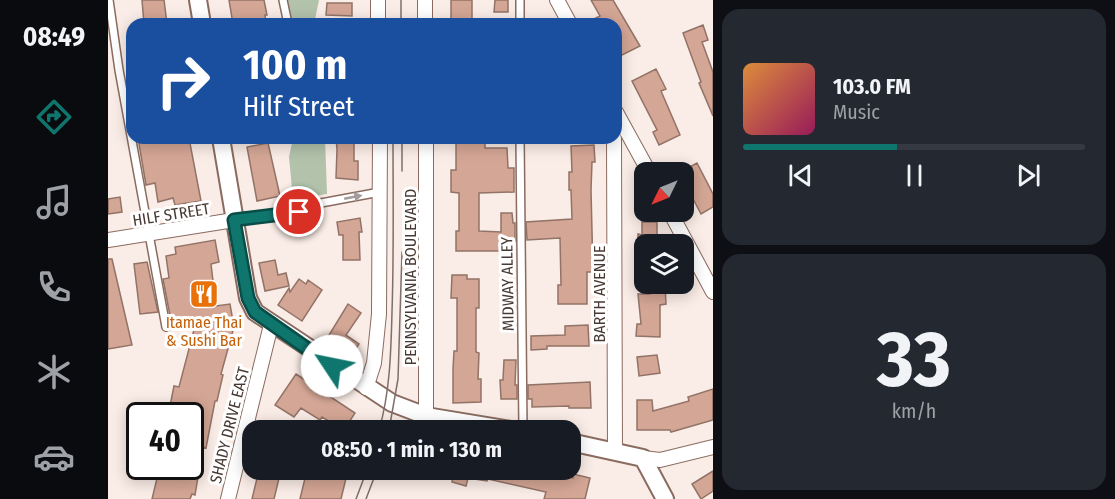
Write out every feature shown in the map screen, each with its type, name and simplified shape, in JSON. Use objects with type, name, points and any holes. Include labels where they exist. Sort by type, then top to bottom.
[{"type":"street","points":[[198,0],[201,18]]},
{"type":"street","points":[[378,0],[378,18]]},
{"type":"street","points":[[424,0],[425,18]]},
{"type":"street","points":[[557,0],[567,18]]},
{"type":"street","points":[[622,123],[644,162]]},
{"type":"street","points":[[222,144],[248,298],[255,312],[366,388],[399,407],[426,416],[450,420]]},
{"type":"street","name":"PENNSYLVANIA BOULEVARD","points":[[366,388],[378,342],[380,144]]},
{"type":"street","name":"PENNSYLVANIA BOULEVARD","points":[[426,144],[426,416]]},
{"type":"street","name":"BARTH AVENUE","points":[[614,144],[615,451]]},
{"type":"street","name":"HILF STREET","points":[[108,240],[234,220]]},
{"type":"street","points":[[675,222],[713,292]]},
{"type":"street","name":"SHADY DRIVE EAST","points":[[228,499],[271,325]]},
{"type":"street","points":[[581,444],[660,460],[713,447]]},
{"type":"street","points":[[643,458],[665,499]]},
{"type":"lane","points":[[109,0],[126,99]]},
{"type":"lane","points":[[284,0],[287,18]]},
{"type":"lane","points":[[520,0],[520,18]]},
{"type":"lane","points":[[134,144],[166,327]]},
{"type":"lane","name":"MIDWAY ALLEY","points":[[520,144],[523,420]]},
{"type":"lane","name":"HILF STREET","points":[[234,220],[299,212],[321,203],[380,192]]},
{"type":"green space","points":[[287,0],[319,0],[315,18],[291,18]]},
{"type":"green space","points":[[292,144],[325,144],[327,194],[293,199],[289,157]]},
{"type":"building","points":[[142,0],[164,0],[166,18],[144,18]]},
{"type":"building","points":[[229,0],[264,0],[267,15],[265,18],[232,18]]},
{"type":"building","points":[[451,0],[472,0],[472,18],[451,18]]},
{"type":"building","points":[[495,0],[508,0],[508,12],[494,12]]},
{"type":"building","points":[[591,0],[613,0],[640,46],[622,55],[622,18],[596,18],[600,16]]},
{"type":"building","points":[[327,3],[352,3],[352,16],[326,15]]},
{"type":"building","points":[[703,25],[708,40],[702,42],[713,72],[713,116],[699,83],[701,82],[683,33]]},
{"type":"building","points":[[656,69],[666,89],[661,91],[680,135],[659,145],[653,132],[657,130],[632,81]]},
{"type":"building","points":[[139,144],[190,144],[201,201],[175,205],[173,198],[158,202],[155,183],[146,185]]},
{"type":"building","points":[[268,144],[280,196],[257,201],[247,147]]},
{"type":"building","points":[[337,144],[354,144],[354,161],[358,161],[358,180],[336,178]]},
{"type":"building","points":[[456,144],[485,144],[485,148],[507,148],[508,168],[514,168],[514,192],[479,193],[479,231],[501,232],[501,213],[512,213],[513,223],[515,223],[514,251],[456,251],[456,231],[459,231],[459,193],[451,192],[451,170],[456,170]]},
{"type":"building","points":[[594,145],[595,162],[592,162],[591,190],[593,272],[587,272],[587,304],[558,304],[558,285],[561,285],[560,238],[527,240],[526,222],[572,219],[571,190],[569,190],[569,172],[572,172],[571,146]]},
{"type":"building","points":[[697,163],[713,194],[713,207],[701,214],[694,201],[694,165]]},
{"type":"building","points":[[120,197],[122,212],[108,214],[108,199]]},
{"type":"building","points":[[360,218],[362,232],[359,232],[360,260],[343,260],[343,235],[339,235],[337,222]]},
{"type":"building","points":[[642,222],[657,222],[657,234],[642,234]]},
{"type":"building","points":[[215,240],[219,262],[211,264],[216,306],[230,304],[234,327],[221,374],[223,375],[217,401],[215,401],[206,448],[204,447],[204,402],[171,402],[174,386],[179,387],[195,326],[170,330],[172,326],[163,279],[169,278],[166,256],[176,254],[175,247]]},
{"type":"building","points":[[108,259],[112,259],[132,345],[108,349]]},
{"type":"building","points":[[275,260],[278,275],[286,273],[289,286],[265,291],[259,263]]},
{"type":"building","points":[[147,262],[158,312],[140,314],[134,264]]},
{"type":"building","points":[[452,275],[467,275],[467,279],[479,279],[479,308],[476,308],[476,352],[479,353],[478,379],[481,379],[481,402],[453,403],[454,351],[457,351],[457,298],[451,298]]},
{"type":"building","points":[[299,279],[306,284],[308,280],[322,290],[302,321],[278,305],[289,288],[290,292]]},
{"type":"building","points":[[638,294],[666,294],[666,304],[660,305],[660,337],[636,336],[637,324],[641,324]]},
{"type":"building","points":[[348,304],[361,313],[346,335],[359,344],[351,356],[326,340]]},
{"type":"building","points":[[588,325],[589,346],[547,346],[547,349],[531,350],[531,336],[565,335],[565,326]]},
{"type":"building","points":[[657,355],[660,373],[639,376],[637,357]]},
{"type":"building","points":[[504,360],[516,360],[517,399],[501,399],[500,380],[503,380]]},
{"type":"building","points":[[296,374],[355,413],[350,420],[327,420],[322,417],[320,420],[301,408],[294,417],[275,405]]},
{"type":"building","points":[[590,382],[591,408],[532,407],[532,399],[528,399],[528,385]]},
{"type":"building","points":[[713,389],[713,420],[671,432],[670,430],[637,430],[637,400],[652,400],[653,411],[689,401],[688,397]]},
{"type":"building","points":[[713,471],[713,491],[701,499],[692,484]]},
{"type":"building","points":[[581,476],[590,478],[585,499],[544,499],[546,492],[492,480],[581,480]]},
{"type":"building","points":[[157,480],[198,480],[195,495],[192,494],[190,499],[152,499]]},
{"type":"building","points":[[257,480],[279,480],[274,499],[252,499]]},
{"type":"building","points":[[305,480],[346,480],[341,499],[300,499]]},
{"type":"building","points":[[452,480],[468,480],[466,486],[452,482]]},
{"type":"tram line","points":[[401,0],[401,18]]},
{"type":"tram line","points":[[382,420],[388,387],[391,342],[393,144]]},
{"type":"tram line","points":[[402,144],[402,171]]},
{"type":"tram line","points":[[391,420],[398,379],[402,252]]},
{"type":"tram line","points":[[356,499],[363,480]]},
{"type":"tram line","points":[[366,499],[373,480]]},
{"type":"place","name":"Itamae Thai & Sushi Bar","points":[[204,294]]},
{"type":"route","points":[[299,212],[234,220],[248,298],[255,312],[271,325],[332,366]]}]
